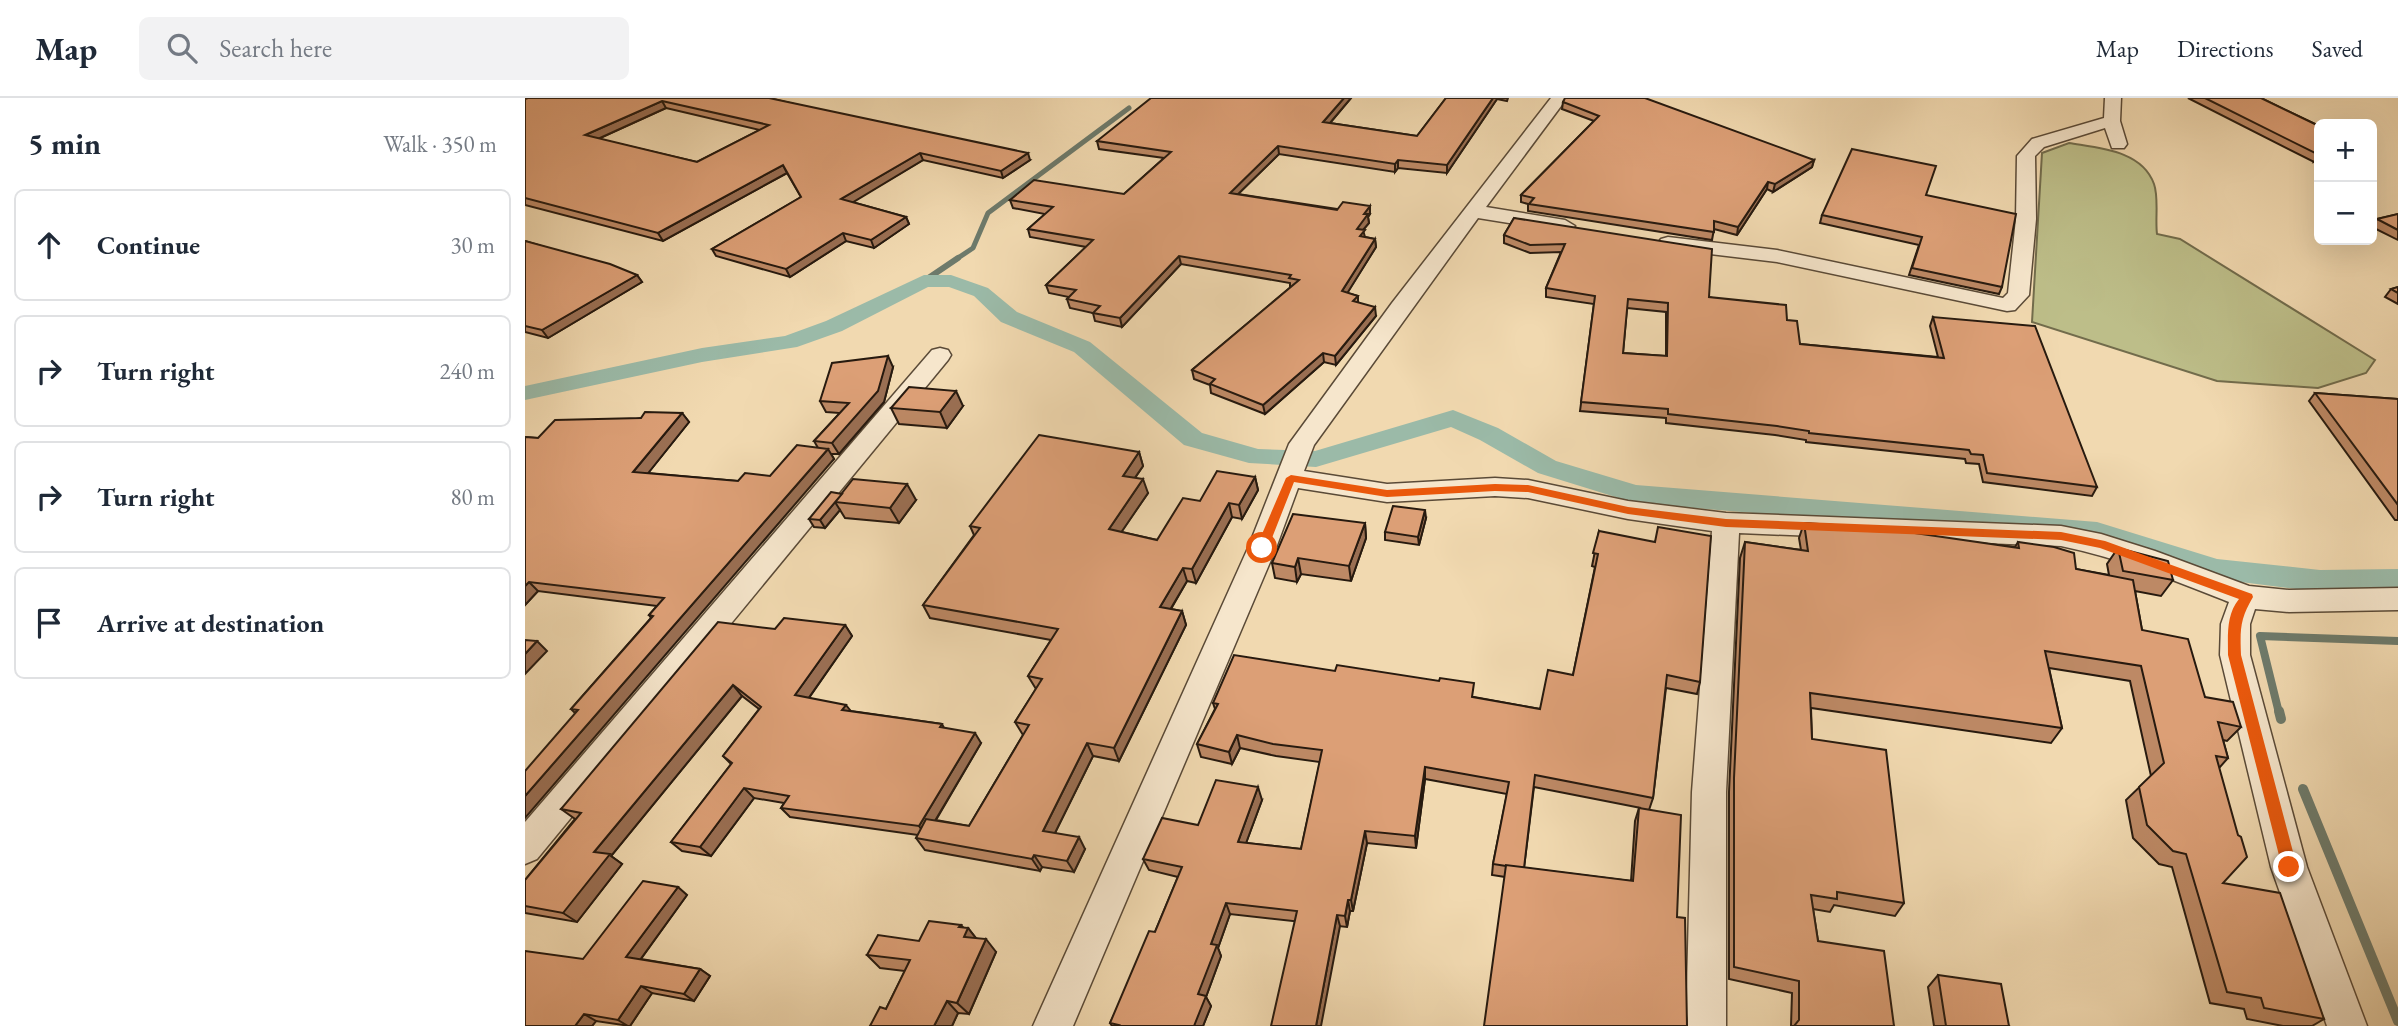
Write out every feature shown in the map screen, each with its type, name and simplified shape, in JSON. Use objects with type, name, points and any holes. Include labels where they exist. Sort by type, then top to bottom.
[{"type":"street","points":[[1053,1026],[1296,463],[1391,319],[1559,98]]},
{"type":"street","points":[[2113,98],[2112,121],[2118,144]]},
{"type":"street","points":[[1645,239],[1777,256],[2007,305],[2018,295],[2027,219],[2026,156],[2030,149],[2038,144],[2112,121]]},
{"type":"street","points":[[1473,211],[1579,229]]},
{"type":"street","points":[[525,848],[940,355]]},
{"type":"street","points":[[1296,463],[1387,493],[1495,487],[1528,489],[1628,510],[1726,523],[2061,536],[2101,544],[2145,558],[2248,597],[2289,601],[2398,599]]},
{"type":"street","points":[[1706,1026],[1709,792],[1726,523]]},
{"type":"street","points":[[2248,597],[2238,609],[2234,629],[2235,655],[2289,867],[2347,1026]]},
{"type":"green space","points":[[2069,143],[2105,149],[2129,157],[2140,164],[2154,184],[2157,234],[2180,239],[2375,360],[2366,373],[2318,388],[2217,381],[2032,322],[2042,153]]},
{"type":"building","points":[[769,98],[1028,153],[1001,171],[920,153],[841,199],[906,217],[871,240],[843,233],[786,269],[712,249],[801,197],[783,165],[658,233],[525,198],[525,99]],"holes":[[[662,101],[769,125],[697,162],[585,135]]]},
{"type":"building","points":[[1151,98],[1344,98],[1323,122],[1417,136],[1446,98],[1493,98],[1447,165],[1398,160],[1395,164],[1278,146],[1230,193],[1337,210],[1343,202],[1370,206],[1364,214],[1368,214],[1357,229],[1365,230],[1360,236],[1375,239],[1342,291],[1358,296],[1353,301],[1375,307],[1335,356],[1323,353],[1263,405],[1210,384],[1215,379],[1192,370],[1299,280],[1289,278],[1291,275],[1179,256],[1120,318],[1093,313],[1100,306],[1067,299],[1076,290],[1046,285],[1093,240],[1028,229],[1053,207],[1010,200],[1034,180],[1124,194],[1171,152],[1097,141]]},
{"type":"building","points":[[1565,98],[1645,98],[1814,160],[1775,184],[1768,182],[1738,227],[1714,221],[1714,232],[1529,204],[1534,198],[1521,195],[1599,116],[1563,102]]},
{"type":"building","points":[[2205,98],[2261,98],[2314,124],[2314,152]]},
{"type":"building","points":[[1852,149],[1936,166],[1926,195],[2016,214],[2002,287],[1912,268],[1922,237],[1822,215]]},
{"type":"building","points":[[2398,214],[2398,230],[2377,219]]},
{"type":"building","points":[[1514,218],[1712,249],[1709,297],[1786,305],[1787,320],[1797,321],[1800,344],[1944,358],[1933,317],[2035,326],[2097,487],[1987,473],[1983,455],[1971,454],[1969,450],[1809,433],[1777,426],[1668,414],[1668,409],[1581,402],[1595,296],[1546,288],[1565,244],[1530,245],[1504,235]],"holes":[[[1628,299],[1668,303],[1667,356],[1623,353]]]},
{"type":"building","points":[[525,241],[610,264],[637,275],[542,330],[525,326]]},
{"type":"building","points":[[888,356],[878,391],[832,443],[814,441],[849,403],[820,401],[832,363]]},
{"type":"building","points":[[909,387],[956,391],[940,412],[891,408]]},
{"type":"building","points":[[2315,393],[2398,399],[2398,505]]},
{"type":"building","points":[[645,412],[682,413],[633,472],[738,481],[745,473],[770,476],[797,445],[828,449],[525,796],[525,771],[578,710],[571,709],[653,616],[649,615],[664,598],[529,582],[525,586],[525,437],[538,438],[555,420],[641,418]]},
{"type":"building","points":[[1039,435],[1139,452],[1123,476],[1143,479],[1109,529],[1157,540],[1183,498],[1200,501],[1217,471],[1255,477],[1239,505],[1229,503],[1192,569],[1183,568],[1160,607],[1182,611],[1114,748],[1087,743],[1043,831],[1079,837],[1067,861],[1034,855],[1032,859],[916,838],[926,819],[969,826],[1029,725],[1015,722],[1042,679],[1028,676],[1058,629],[923,605],[980,528],[970,526]]},
{"type":"building","points":[[853,479],[907,484],[890,508],[835,502]]},
{"type":"building","points":[[831,492],[842,494],[820,520],[809,519]]},
{"type":"building","points":[[1393,506],[1425,510],[1418,537],[1385,532]]},
{"type":"building","points":[[1293,514],[1365,523],[1349,566],[1298,558],[1295,567],[1272,563]]},
{"type":"building","points":[[1804,523],[1880,528],[2019,548],[2018,542],[2054,547],[2074,553],[2076,569],[2133,580],[2142,630],[2188,639],[2205,697],[2233,702],[2241,727],[2218,722],[2228,758],[2216,756],[2238,835],[2247,857],[2223,883],[2280,893],[2324,1019],[2264,1008],[2261,998],[2227,992],[2186,854],[2173,851],[2147,825],[2139,787],[2164,763],[2141,666],[2045,651],[2062,728],[1810,693],[1812,739],[1886,750],[1904,903],[1837,892],[1837,899],[1811,895],[1818,941],[1884,951],[1894,1026],[1794,1026],[1799,1020],[1799,981],[1734,967],[1734,778],[1745,542],[1808,551]]},
{"type":"building","points":[[1658,527],[1711,536],[1700,682],[1667,675],[1653,798],[1535,775],[1524,868],[1506,866],[1493,864],[1509,782],[1425,767],[1415,836],[1365,831],[1351,900],[1348,900],[1345,916],[1337,915],[1316,1026],[1271,1026],[1297,911],[1226,903],[1211,944],[1217,945],[1198,994],[1206,996],[1194,1026],[1118,1026],[1110,1023],[1149,931],[1155,932],[1182,867],[1143,859],[1162,818],[1198,825],[1216,780],[1258,787],[1238,842],[1301,849],[1322,750],[1273,744],[1237,735],[1229,752],[1197,744],[1218,704],[1213,703],[1234,655],[1335,671],[1337,665],[1439,681],[1440,678],[1474,683],[1472,697],[1540,709],[1548,670],[1573,675],[1598,554],[1593,553],[1599,531],[1655,542]]},
{"type":"building","points":[[2118,548],[2168,561],[2173,580],[2123,571]]},
{"type":"building","points":[[784,618],[845,625],[795,695],[846,705],[842,710],[942,724],[940,727],[975,733],[919,826],[781,808],[789,796],[744,788],[700,847],[671,842],[732,763],[723,756],[761,707],[733,685],[594,852],[610,854],[563,913],[525,906],[525,880],[581,813],[561,809],[718,622],[775,629]]},
{"type":"building","points":[[525,640],[537,641],[525,654]]},
{"type":"building","points":[[1639,808],[1681,815],[1677,917],[1685,918],[1687,1026],[1484,1026],[1506,865],[1633,881]]},
{"type":"building","points":[[643,881],[678,887],[626,957],[700,969],[684,994],[641,986],[618,1020],[584,1014],[575,1026],[525,1026],[525,951],[583,959]]},
{"type":"building","points":[[929,921],[961,925],[959,927],[968,928],[964,937],[986,939],[957,1003],[947,1001],[934,1026],[870,1026],[880,1007],[886,1009],[910,960],[867,955],[878,935],[919,941]]},
{"type":"building","points":[[1938,975],[2001,984],[2009,1026],[1946,1026]]},
{"type":"waterway","points":[[958,258],[973,248],[988,213],[1129,108]]},
{"type":"waterway","points":[[924,281],[958,258]]},
{"type":"waterway","points":[[525,393],[702,355],[789,342],[834,326],[924,281],[951,281],[981,292],[1009,317],[1082,347],[1193,439],[1258,457],[1316,459],[1453,418],[1489,434],[1547,467],[1635,494],[2097,532],[2217,569],[2320,581],[2398,580]]},
{"type":"waterway","points":[[2279,713],[2260,636],[2398,641]]},
{"type":"waterway","points":[[2279,711],[2281,719]]},
{"type":"waterway","points":[[2303,789],[2398,1021]]},
{"type":"route","points":[[1262,548],[1291,478],[1387,493],[1495,487],[1528,489],[1628,510],[1726,523],[2061,536],[2101,544],[2248,597],[2238,609],[2234,629],[2235,655],[2289,867]]}]
